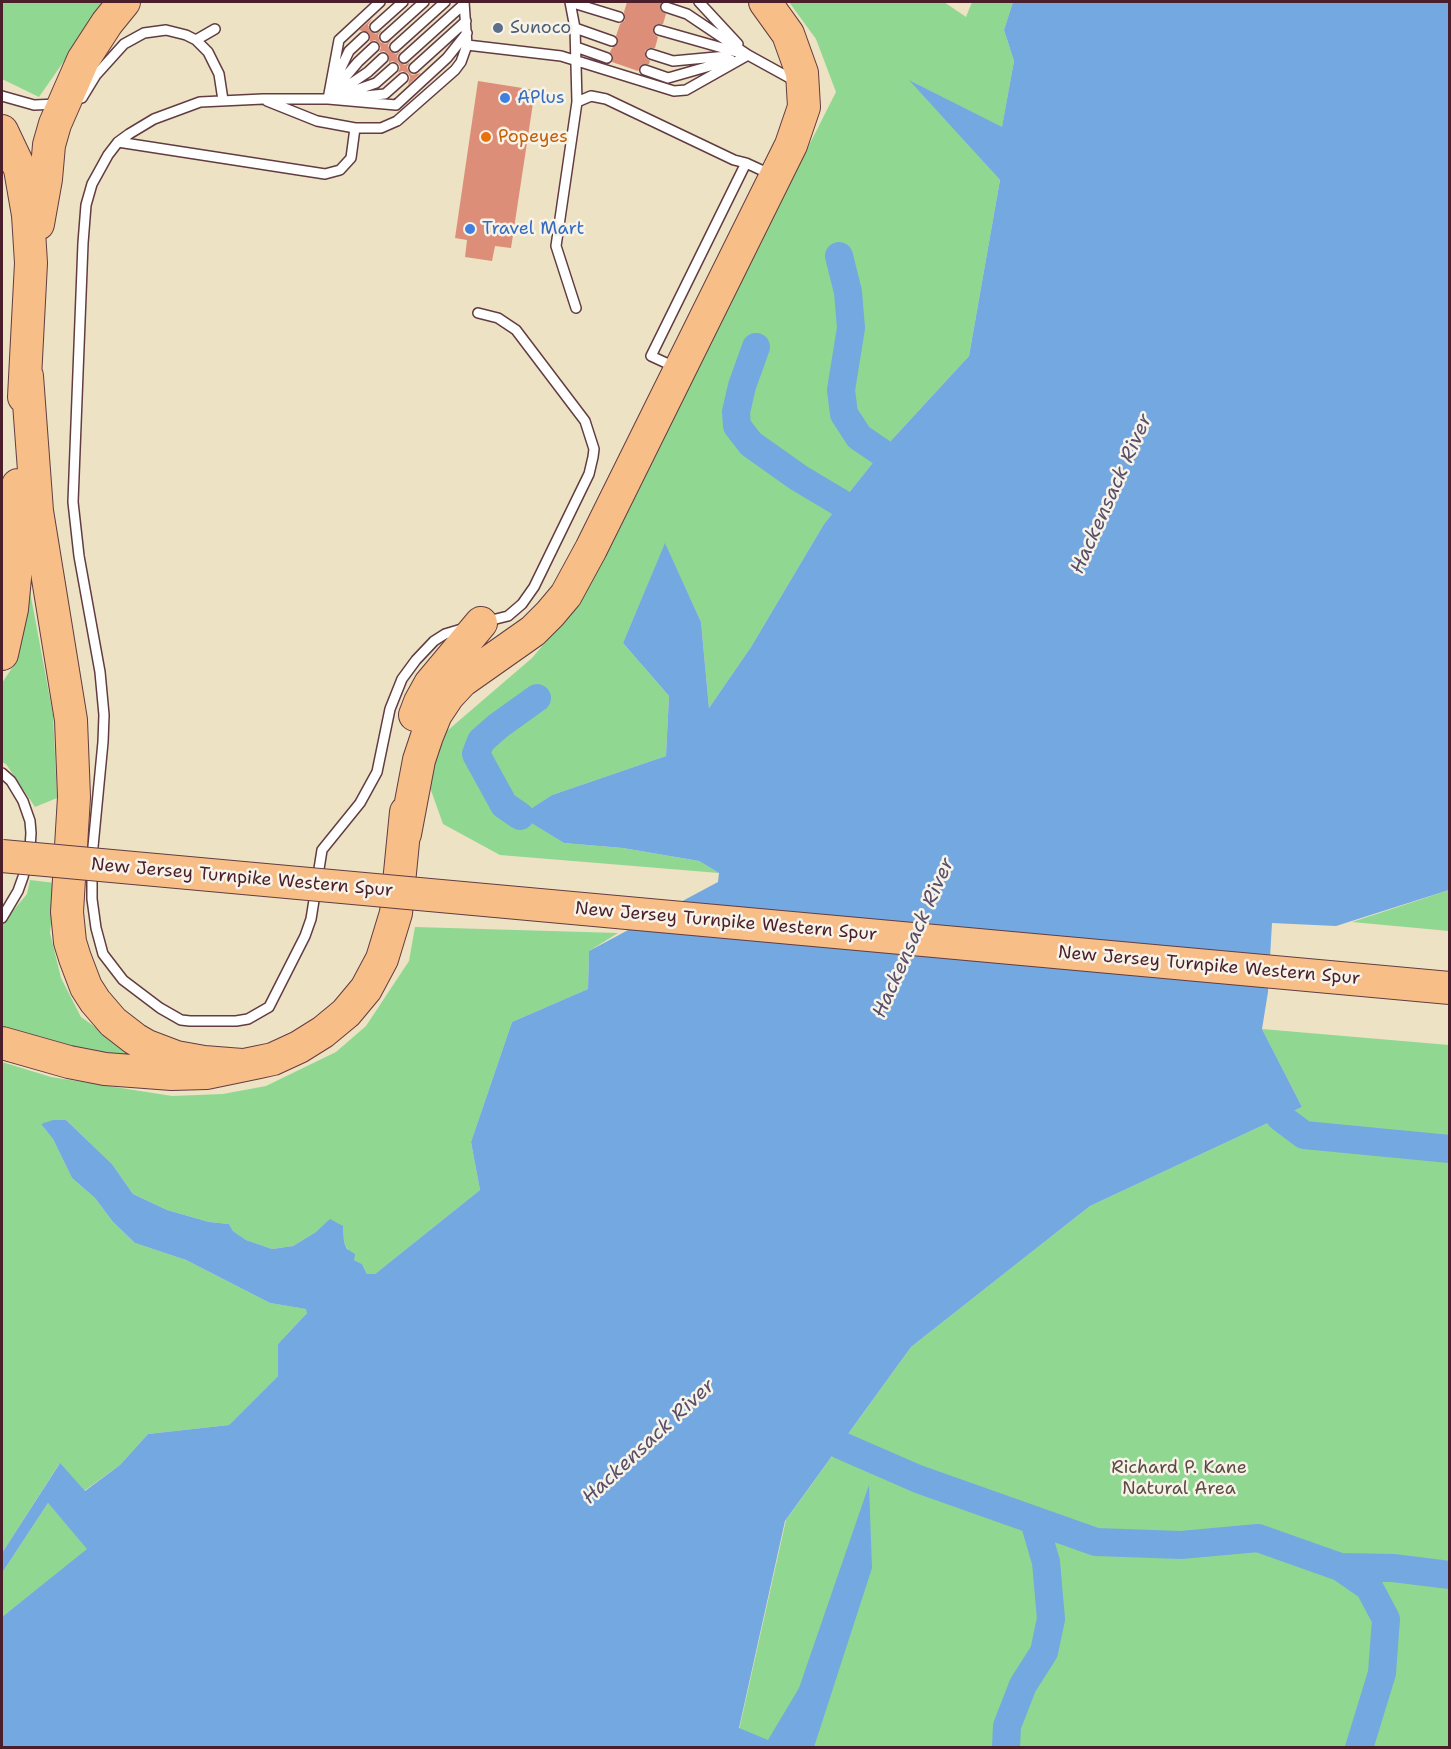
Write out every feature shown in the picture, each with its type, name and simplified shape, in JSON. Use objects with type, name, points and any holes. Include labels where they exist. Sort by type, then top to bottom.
[{"type":"highway","points":[[31,263],[46,179],[49,145],[70,106],[83,60],[124,2]]},
{"type":"highway","points":[[405,834],[419,760],[436,714],[462,681],[533,631],[566,595],[591,549],[800,125],[804,107],[804,86],[799,61],[788,34],[765,2]]},
{"type":"highway","points":[[2,131],[14,154],[22,177],[28,215],[31,263],[27,376],[31,457],[37,511],[71,720],[74,797],[67,904],[68,928],[75,958],[86,987],[95,1001],[112,1022],[135,1039],[176,1057],[242,1065]]},
{"type":"highway","points":[[2,654],[15,578],[21,425],[27,376]]},
{"type":"highway","points":[[2,1043],[69,1062],[105,1069],[189,1074],[273,1059],[312,1040],[340,1018],[366,989],[382,959],[393,929],[405,834],[409,747],[416,711],[435,677],[481,623]]},
{"type":"highway","name":"New Jersey Turnpike Western Spur","points":[[2,834],[1449,966]]},
{"type":"highway","name":"New Jersey Turnpike Western Spur","points":[[2,856],[1449,988]]},
{"type":"highway","points":[[2,1037],[35,1052]]},
{"type":"lane","points":[[327,99],[339,40],[380,2]]},
{"type":"lane","points":[[375,27],[403,2]]},
{"type":"lane","points":[[385,37],[424,2]]},
{"type":"lane","points":[[395,47],[446,2]]},
{"type":"lane","points":[[576,308],[556,246],[577,102],[575,28],[570,2],[619,17]]},
{"type":"lane","points":[[699,2],[748,55]]},
{"type":"lane","points":[[263,99],[317,121],[355,128],[381,128],[404,117],[455,70],[465,56],[467,33],[464,3]]},
{"type":"lane","points":[[404,58],[464,3]]},
{"type":"lane","points":[[666,7],[687,14],[748,55],[804,86]]},
{"type":"lane","points":[[414,68],[466,21]]},
{"type":"lane","points":[[575,28],[612,41]]},
{"type":"lane","points":[[196,40],[215,29]]},
{"type":"lane","points":[[2,96],[34,105],[70,106],[115,52],[134,38],[154,31],[166,30],[196,40],[208,52],[215,64],[221,83],[223,100]]},
{"type":"lane","points":[[659,30],[748,55]]},
{"type":"lane","points":[[327,99],[396,105],[447,58],[467,33]]},
{"type":"lane","points":[[327,99],[349,51],[364,37]]},
{"type":"lane","points":[[467,45],[546,53],[576,60],[674,91],[686,90],[748,55]]},
{"type":"lane","points":[[327,99],[358,62],[374,47]]},
{"type":"lane","points":[[576,47],[607,58]]},
{"type":"lane","points":[[651,54],[673,61],[748,55]]},
{"type":"lane","points":[[645,70],[668,78],[748,55]]},
{"type":"lane","points":[[327,99],[368,72],[383,58]]},
{"type":"lane","points":[[327,99],[376,83],[393,68]]},
{"type":"lane","points":[[403,78],[385,94],[327,99],[200,102],[167,114],[142,126],[118,142],[98,172],[86,204],[78,322],[73,502],[77,547],[100,672],[104,715],[104,742],[92,857],[92,899],[103,954],[123,980],[160,1008],[181,1020],[248,1019],[268,1007],[311,920],[322,850],[360,803],[377,772],[390,709],[402,679],[425,650],[439,637],[508,616],[522,604],[534,587],[589,474],[594,449],[585,421],[516,330],[498,318],[478,313]]},
{"type":"lane","points":[[577,102],[591,96],[606,99],[775,177]]},
{"type":"lane","points":[[118,142],[325,174],[340,170],[351,158],[355,128]]},
{"type":"lane","points":[[46,179],[60,143]]},
{"type":"lane","points":[[680,369],[651,356],[746,163]]},
{"type":"lane","points":[[2,773],[11,782],[28,811],[31,833],[23,878],[2,918]]},
{"type":"green space","points":[[2,2],[105,2],[39,97],[2,79]]},
{"type":"green space","points":[[789,2],[944,2],[966,17],[972,2],[1013,2],[1004,30],[1014,61],[1002,128],[911,81],[1000,180],[969,356],[887,445],[824,524],[751,647],[709,708],[701,622],[665,544],[623,643],[669,696],[666,756],[552,795],[521,816],[564,843],[623,848],[699,861],[719,873],[500,855],[443,824],[427,779],[447,731],[532,658],[574,609],[836,92],[816,39]]},
{"type":"green space","points":[[26,570],[53,715],[57,798],[35,807],[6,764],[2,762],[2,683],[18,659]]},
{"type":"green space","points":[[30,880],[55,883],[50,933],[61,978],[81,1017],[149,1065],[55,1047],[2,1026],[2,924],[27,894]]},
{"type":"green space","points":[[1449,890],[1449,931],[1352,922],[1401,906]]},
{"type":"green space","points":[[415,927],[618,933],[589,951],[588,989],[512,1022],[471,1142],[480,1190],[375,1274],[367,1274],[362,1264],[354,1260],[344,1242],[343,1226],[316,1232],[293,1246],[272,1249],[246,1240],[233,1231],[229,1224],[209,1222],[167,1210],[133,1194],[112,1164],[66,1120],[41,1124],[53,1139],[72,1178],[95,1198],[113,1222],[135,1243],[186,1260],[270,1303],[307,1309],[307,1313],[278,1344],[278,1376],[229,1425],[148,1434],[120,1465],[84,1491],[59,1464],[2,1553],[2,1062],[51,1077],[172,1096],[223,1094],[266,1086],[336,1052],[366,1026],[409,961]]},
{"type":"green space","name":"Richard P. Kane Natural Area","points":[[1262,1029],[1449,1045],[1449,1747],[735,1748],[786,1520],[911,1347],[1090,1206],[1302,1107]]},
{"type":"green space","points":[[48,1503],[88,1549],[2,1617],[2,1573]]},
{"type":"water","name":"Hackensack River","points":[[1013,2],[1449,2],[1449,890],[1336,926],[1272,923],[1268,992],[1262,1029],[1302,1107],[1090,1206],[911,1347],[785,1521],[739,1728],[768,1740],[799,1688],[869,1485],[872,1568],[814,1747],[2,1747],[2,1617],[87,1549],[48,1503],[2,1573],[2,1553],[60,1463],[85,1491],[120,1465],[148,1434],[229,1425],[278,1376],[278,1344],[307,1313],[306,1309],[270,1303],[186,1260],[135,1243],[113,1222],[95,1198],[72,1178],[53,1139],[41,1124],[53,1120],[66,1120],[112,1164],[133,1194],[167,1210],[209,1222],[229,1224],[233,1231],[246,1240],[272,1249],[293,1246],[316,1232],[330,1219],[343,1226],[347,1249],[355,1254],[354,1260],[362,1264],[367,1274],[375,1274],[480,1190],[471,1142],[512,1022],[588,989],[589,951],[718,882],[719,873],[699,861],[623,848],[564,843],[520,816],[552,795],[666,756],[669,696],[623,643],[665,543],[701,622],[709,708],[751,647],[824,524],[887,445],[969,356],[1000,180],[909,80],[1002,127],[1014,61],[1004,30]]},
{"type":"building","points":[[627,2],[662,2],[660,9],[666,14],[663,24],[657,24],[653,28],[654,34],[658,37],[655,48],[645,51],[646,58],[650,61],[649,64],[641,65],[638,71],[612,62],[613,56],[610,52],[618,43],[616,36],[620,24],[625,20],[624,12]]},
{"type":"building","points":[[372,19],[368,25],[370,31],[376,34],[382,30],[378,35],[380,42],[386,44],[391,40],[388,45],[390,51],[396,54],[401,51],[397,56],[399,62],[405,65],[410,62],[407,67],[412,75],[421,73],[408,85],[410,77],[408,73],[402,71],[398,73],[400,67],[398,63],[392,61],[389,63],[388,54],[384,51],[379,52],[381,48],[379,43],[375,40],[370,42],[369,33],[359,30]]},
{"type":"building","points":[[478,81],[535,90],[511,248],[495,246],[492,261],[465,257],[467,240],[455,238]]},
{"type":"waterway","points":[[839,256],[848,292],[851,328],[841,390],[844,414],[859,437],[881,452]]},
{"type":"waterway","points":[[756,347],[742,386],[736,412],[737,426],[751,444],[799,478],[841,503]]},
{"type":"waterway","points":[[520,816],[504,805],[476,754],[481,741],[537,698]]},
{"type":"waterway","points":[[1280,1117],[1304,1135],[1450,1149]]},
{"type":"waterway","points":[[840,1445],[918,1479],[1096,1542],[1181,1545],[1258,1538],[1340,1567],[1369,1587],[1386,1619],[1382,1673],[1359,1748]]},
{"type":"waterway","points":[[1006,1748],[1007,1726],[1023,1685],[1044,1652],[1051,1619],[1046,1562],[1034,1521]]},
{"type":"waterway","points":[[1340,1567],[1393,1568],[1450,1575]]},
{"type":"place","name":"Sunoco","points":[[498,28]]},
{"type":"place","name":"APlus","points":[[505,98]]},
{"type":"place","name":"Popeyes","points":[[486,137]]},
{"type":"place","name":"Travel Mart","points":[[470,229]]}]
